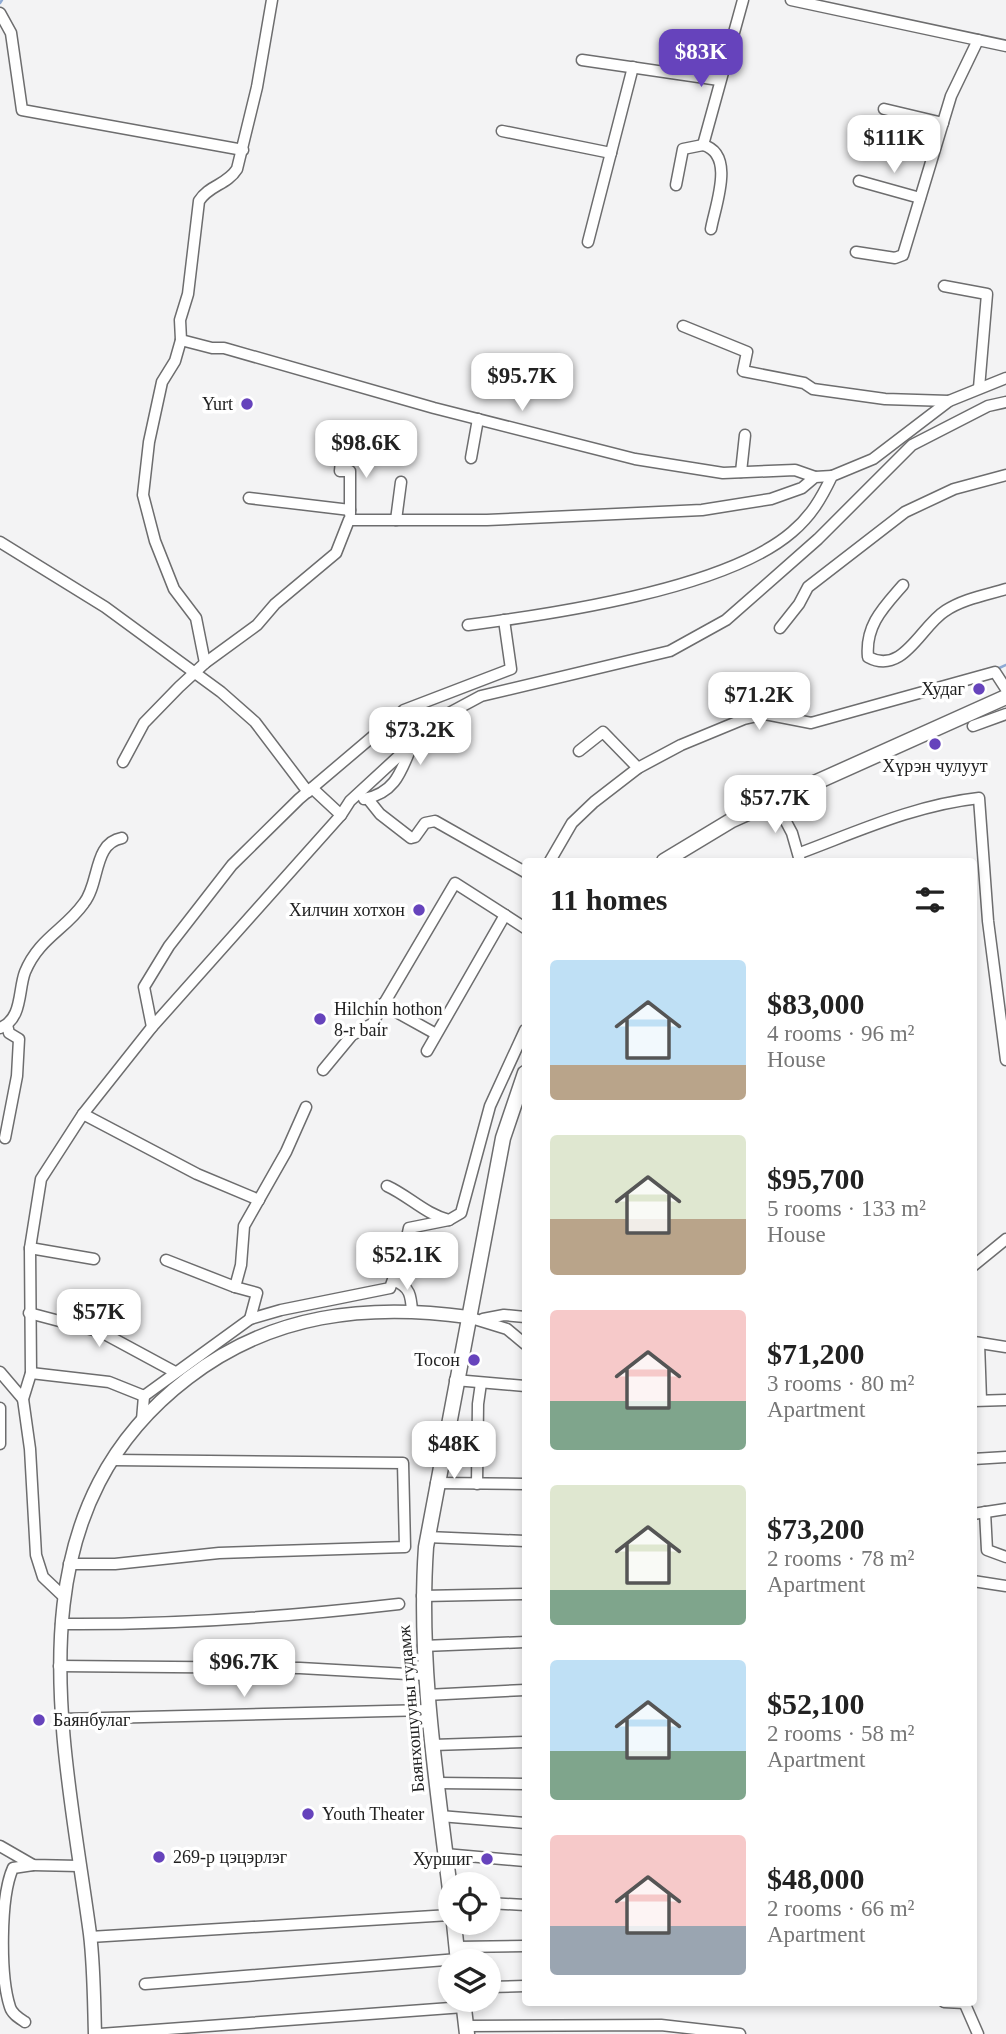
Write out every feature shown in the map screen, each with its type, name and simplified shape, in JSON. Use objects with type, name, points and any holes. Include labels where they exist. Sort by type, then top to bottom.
[{"type":"main road","points":[[669,858],[716,828],[1006,697]]},
{"type":"main road","name":"Баянхошууны гудамж","points":[[448,1872],[426,1695],[423,1646],[422,1596],[427,1537],[455,1380],[474,1319],[503,1138],[522,1082]]},
{"type":"main road","points":[[464,2012],[467,2030]]},
{"type":"street","points":[[205,663],[196,618],[174,589],[155,541],[143,495],[149,442],[162,382],[175,361],[181,340],[180,320],[188,294],[199,201],[205,191],[231,179],[243,150],[272,0]]},
{"type":"street","points":[[703,145],[743,0]]},
{"type":"street","points":[[791,0],[1006,46]]},
{"type":"street","points":[[0,13],[11,33],[22,110],[243,150]]},
{"type":"street","points":[[856,252],[895,258],[903,255],[951,96],[978,40]]},
{"type":"street","points":[[582,60],[719,80]]},
{"type":"street","points":[[588,242],[633,67]]},
{"type":"street","points":[[884,109],[943,123]]},
{"type":"street","points":[[502,131],[611,153]]},
{"type":"street","points":[[676,185],[683,149],[703,145],[711,147],[719,156],[722,171],[711,229]]},
{"type":"street","points":[[859,181],[920,198]]},
{"type":"street","points":[[944,286],[987,294],[979,388]]},
{"type":"street","points":[[683,326],[747,352],[743,370],[804,383],[813,389],[884,399],[949,401]]},
{"type":"street","points":[[181,340],[212,348],[224,348],[478,419],[635,458],[723,473],[794,470],[815,477],[832,477],[873,459],[949,401],[1006,379]]},
{"type":"street","points":[[62,1595],[48,1583],[39,1567],[30,1449],[23,1399],[31,1373],[30,1248],[41,1179],[83,1114],[152,1027],[341,815],[350,801],[440,718],[481,696],[670,652],[726,621],[818,539],[912,445],[988,406],[1006,402]]},
{"type":"street","points":[[471,458],[478,419]]},
{"type":"street","points":[[741,472],[745,435]]},
{"type":"street","points":[[123,762],[144,723],[195,671],[257,625],[275,604],[336,553],[349,515],[350,471],[340,471],[343,441]]},
{"type":"street","points":[[780,628],[799,604],[808,587],[905,512],[954,489],[1006,475]]},
{"type":"street","points":[[249,498],[396,520],[487,520],[702,510],[771,499],[802,488],[815,477]]},
{"type":"street","points":[[468,625],[505,621],[701,580],[790,534],[817,507],[832,477]]},
{"type":"street","points":[[396,520],[401,482]]},
{"type":"street","points":[[0,542],[105,607],[195,671],[254,722],[310,790],[341,815]]},
{"type":"street","points":[[903,585],[880,612],[871,628],[868,657],[877,661],[890,661],[905,651],[941,613],[953,605],[1006,589]]},
{"type":"street","points":[[152,1027],[144,987],[169,946],[232,865],[310,790],[404,710],[511,669],[505,621]]},
{"type":"street","points":[[552,858],[572,823],[594,802],[638,768],[681,745],[744,719],[765,714],[811,723],[1006,667]]},
{"type":"street","points":[[995,672],[1006,689]]},
{"type":"street","points":[[440,718],[454,690]]},
{"type":"street","points":[[974,726],[1006,714]]},
{"type":"street","points":[[579,751],[603,732],[638,768]]},
{"type":"street","points":[[350,801],[386,793],[397,783],[415,739]]},
{"type":"street","points":[[775,801],[800,857],[928,806],[979,798],[1006,1060]]},
{"type":"street","points":[[368,799],[380,814],[411,838],[415,837],[425,823],[435,821],[522,870]]},
{"type":"street","points":[[5,1138],[17,1076],[19,1039],[4,1027],[22,998],[23,976],[42,942],[84,904],[95,880],[104,846],[112,839],[122,838]]},
{"type":"street","points":[[977,875],[985,874]]},
{"type":"street","points":[[323,1070],[352,1035],[372,1024],[455,883],[522,926]]},
{"type":"street","points":[[427,1051],[505,915]]},
{"type":"street","points":[[382,1003],[436,1034]]},
{"type":"street","points":[[142,1420],[144,1396],[250,1319],[281,1310],[386,1290],[395,1281],[409,1228],[449,1220],[461,1213],[490,1106],[522,1037]]},
{"type":"street","points":[[235,1287],[241,1265],[244,1226],[306,1107]]},
{"type":"street","points":[[83,1114],[197,1174],[259,1200]]},
{"type":"street","points":[[387,1186],[404,1194],[437,1217],[449,1220]]},
{"type":"street","points":[[977,1263],[1006,1239]]},
{"type":"street","points":[[30,1248],[94,1259]]},
{"type":"street","points":[[166,1260],[257,1293],[250,1319]]},
{"type":"street","points":[[395,1281],[403,1284],[411,1294],[412,1311]]},
{"type":"street","points":[[438,2006],[98,2034],[90,1937],[62,1719],[59,1666],[62,1595],[69,1564],[88,1510],[113,1460],[142,1420],[171,1391],[204,1366],[264,1334],[334,1314],[412,1311],[474,1319],[506,1329],[522,1342]]},
{"type":"street","points":[[29,1313],[101,1332],[175,1372]]},
{"type":"street","points":[[474,1319],[504,1314],[522,1317]]},
{"type":"street","points":[[977,1343],[1006,1347]]},
{"type":"street","points":[[0,1372],[23,1399]]},
{"type":"street","points":[[31,1373],[108,1382],[144,1396]]},
{"type":"street","points":[[455,1380],[522,1386]]},
{"type":"street","points":[[477,1484],[478,1404],[481,1383]]},
{"type":"street","points":[[977,1400],[1006,1400]]},
{"type":"street","points":[[0,1408],[0,1444]]},
{"type":"street","points":[[977,1460],[1006,1457]]},
{"type":"street","points":[[69,1564],[115,1564],[219,1553],[405,1547],[403,1462],[113,1460]]},
{"type":"street","points":[[436,1483],[522,1484]]},
{"type":"street","points":[[1006,1509],[979,1513],[988,1550],[1006,1558]]},
{"type":"street","points":[[427,1537],[522,1541]]},
{"type":"street","points":[[977,1582],[1006,1586]]},
{"type":"street","points":[[422,1596],[522,1594]]},
{"type":"street","points":[[61,1624],[128,1625],[316,1614],[399,1604]]},
{"type":"street","points":[[423,1646],[522,1642]]},
{"type":"street","points":[[59,1666],[300,1668],[425,1675]]},
{"type":"street","points":[[426,1695],[522,1690]]},
{"type":"street","points":[[62,1719],[428,1710]]},
{"type":"street","points":[[433,1745],[522,1742]]},
{"type":"street","points":[[437,1783],[522,1784]]},
{"type":"street","points":[[440,1816],[522,1824]]},
{"type":"street","points":[[0,1846],[33,1865]]},
{"type":"street","points":[[445,1854],[522,1861]]},
{"type":"street","points":[[25,2022],[10,2010],[5,1989],[3,1904],[13,1868],[33,1865],[79,1866]]},
{"type":"street","points":[[501,1904],[522,1905]]},
{"type":"street","points":[[90,1937],[438,1917]]},
{"type":"street","points":[[501,1950],[522,1946]]},
{"type":"street","points":[[145,1984],[438,1958]]},
{"type":"street","points":[[501,1987],[522,1986]]},
{"type":"street","points":[[965,2006],[978,2034]]},
{"type":"street","points":[[467,2030],[661,2025],[740,2034]]},
{"type":"waterway","points":[[997,669],[1006,665]]},
{"type":"place","name":"Yurt","points":[[247,404]]},
{"type":"place","name":"Худаг","points":[[979,689]]},
{"type":"place","name":"Хүрэн чулуут","points":[[935,744]]},
{"type":"place","name":"Хилчин хотхон","points":[[419,910]]},
{"type":"place","name":"Hilchin hothon 8-r bair","points":[[320,1019]]},
{"type":"place","name":"Тосон","points":[[474,1360]]},
{"type":"place","name":"Баянбулаг","points":[[39,1720]]},
{"type":"place","name":"Youth Theater","points":[[308,1814]]},
{"type":"place","name":"269-р цэцэрлэг","points":[[159,1857]]},
{"type":"place","name":"Хуршиг","points":[[487,1859]]}]
